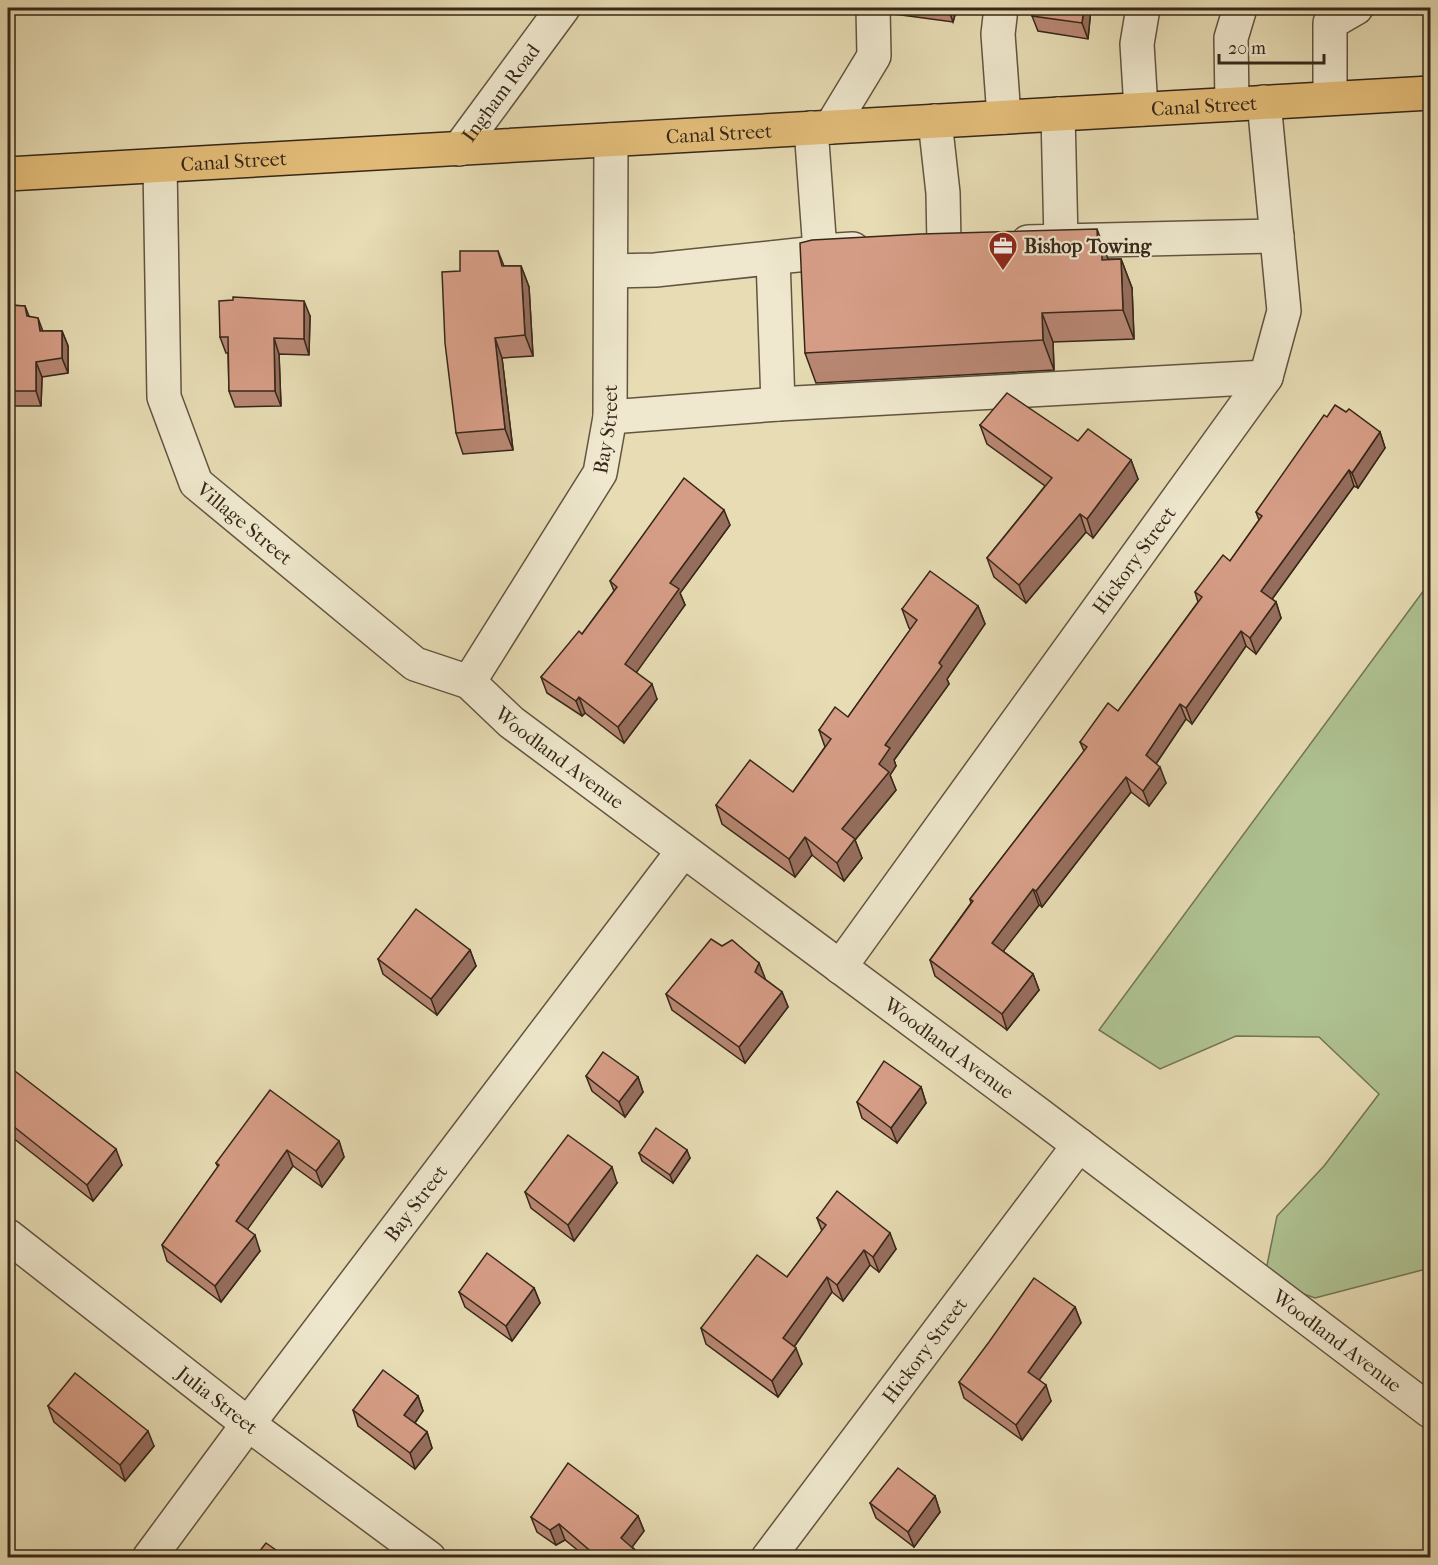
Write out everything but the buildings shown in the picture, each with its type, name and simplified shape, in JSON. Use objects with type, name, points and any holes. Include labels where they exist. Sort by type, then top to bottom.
[{"type":"main road","name":"Canal Street","points":[[8,174],[1431,93]]},
{"type":"street","name":"Ingham Road","points":[[459,149],[563,8]]},
{"type":"street","points":[[820,251],[821,128],[874,56],[873,8]]},
{"type":"street","points":[[1001,8],[998,33],[1004,117]]},
{"type":"street","points":[[1141,109],[1137,44],[1143,8]]},
{"type":"street","points":[[1232,104],[1231,38],[1240,8]]},
{"type":"street","points":[[1330,98],[1330,23],[1356,8]]},
{"type":"street","name":"Hickory Street","points":[[840,967],[1266,378],[1284,311],[1264,102]]},
{"type":"street","points":[[1058,114],[1061,241]]},
{"type":"street","points":[[935,121],[943,194],[944,244]]},
{"type":"street","name":"Bay Street","points":[[470,682],[600,473],[610,417],[611,140]]},
{"type":"street","name":"Village Street","points":[[160,166],[164,397],[196,483],[415,663],[470,682]]},
{"type":"street","points":[[611,271],[655,270],[820,251],[944,244],[1277,236]]},
{"type":"street","points":[[773,258],[778,404]]},
{"type":"street","points":[[610,417],[778,404],[1266,378]]},
{"type":"street","name":"Woodland Avenue","points":[[470,682],[511,723],[1079,1145],[1431,1412]]},
{"type":"street","name":"Bay Street","points":[[149,1557],[683,851]]},
{"type":"street","name":"Hickory Street","points":[[768,1557],[1079,1145]]},
{"type":"street","name":"Julia Street","points":[[8,1236],[248,1424],[429,1557]]},
{"type":"green space","points":[[1430,582],[1430,1268],[1315,1298],[1264,1280],[1277,1216],[1324,1166],[1379,1094],[1319,1037],[1236,1036],[1160,1069],[1099,1030]]},
{"type":"place","name":"Bishop Towing","points":[[1003,272]]}]
